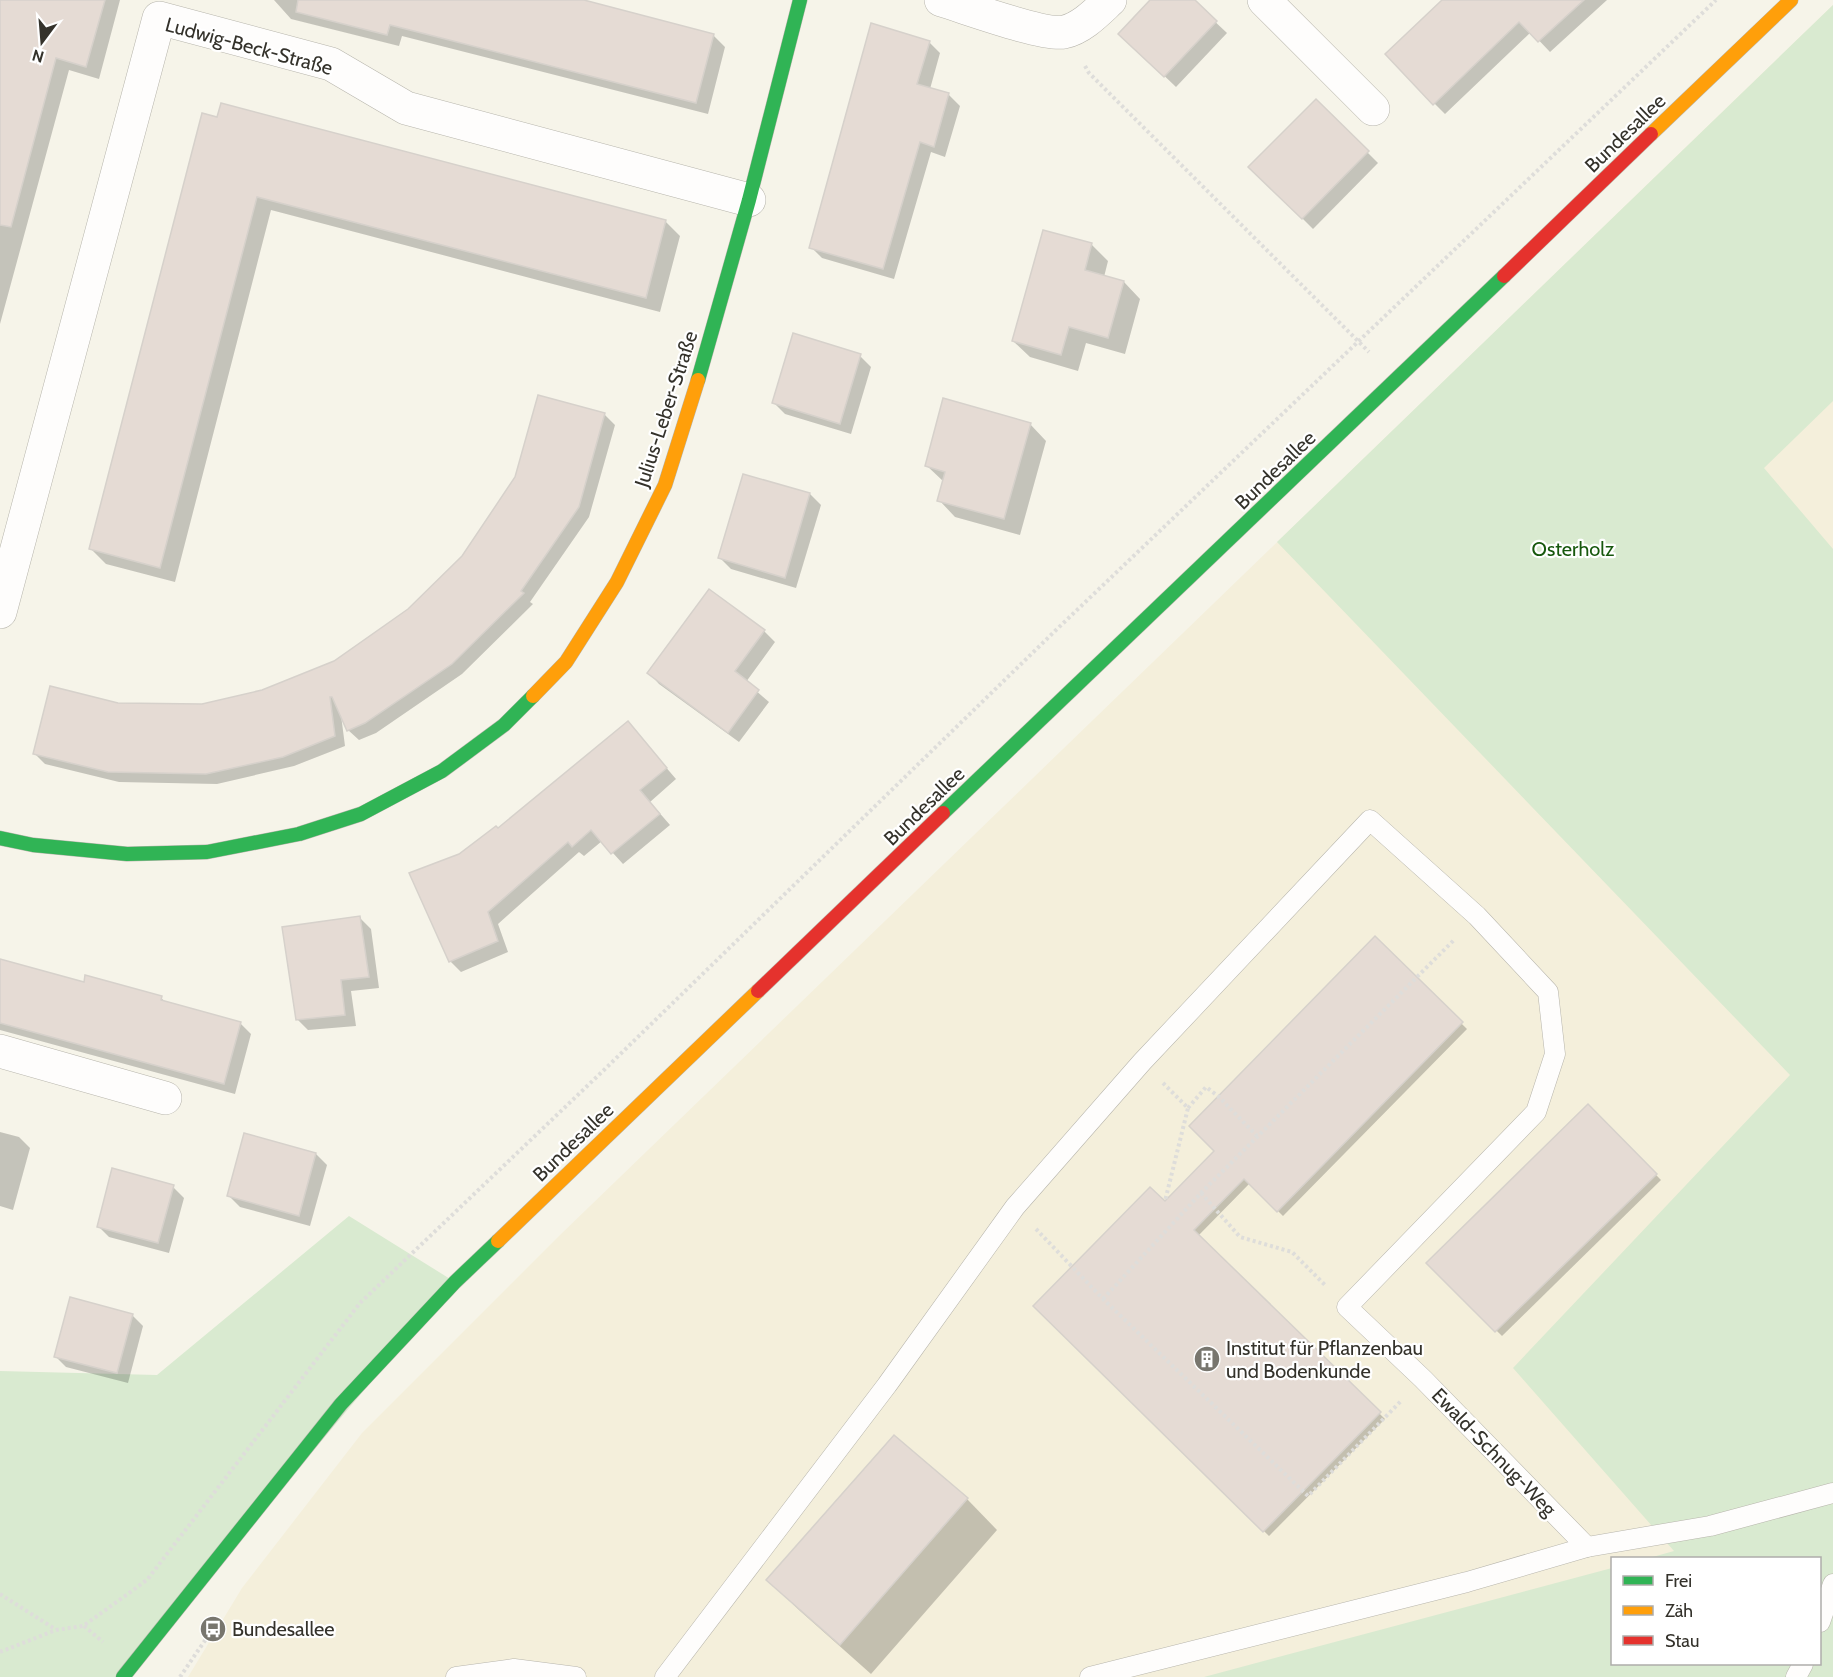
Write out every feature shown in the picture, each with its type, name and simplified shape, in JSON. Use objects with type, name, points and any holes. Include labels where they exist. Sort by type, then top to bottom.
[{"type":"main road","name":"Julius-Leber-Straße","points":[[0,838],[33,845],[127,854],[207,852],[299,834],[361,814],[442,771],[504,725],[566,662],[617,582],[665,485],[690,407],[749,200],[800,0]]},
{"type":"main road","name":"Bundesallee","points":[[123,1677],[342,1404],[455,1282],[1791,0]]},
{"type":"street","points":[[941,0],[1032,28],[1064,32],[1090,19],[1110,0]]},
{"type":"street","points":[[1264,0],[1373,109]]},
{"type":"street","name":"Ludwig-Beck-Straße","points":[[0,612],[162,9],[331,64],[406,108],[749,200]]},
{"type":"street","points":[[0,1051],[165,1098]]},
{"type":"lane","points":[[665,1677],[887,1385],[1015,1207],[1142,1062],[1370,820],[1477,916],[1548,992],[1555,1054],[1536,1112],[1347,1307]]},
{"type":"lane","name":"Ewald-Schnug-Weg","points":[[1347,1307],[1423,1379],[1587,1547]]},
{"type":"lane","points":[[1090,1677],[1467,1582],[1587,1547],[1710,1526],[1833,1493]]},
{"type":"lane","points":[[1821,1619],[1833,1584]]},
{"type":"lane","points":[[456,1677],[514,1669],[576,1677]]},
{"type":"path","points":[[0,1652],[56,1630],[84,1626],[147,1580],[360,1303],[606,1069],[1055,631],[1716,0]]},
{"type":"path","points":[[1064,32],[1089,73],[1360,342],[1396,381]]},
{"type":"path","points":[[1102,1299],[1201,1193],[1477,916]]},
{"type":"path","points":[[1142,1062],[1188,1108]]},
{"type":"path","points":[[1165,1201],[1188,1108],[1206,1088],[1218,1096],[1257,1136]]},
{"type":"path","points":[[1201,1193],[1240,1237],[1292,1252],[1347,1307]]},
{"type":"path","points":[[1015,1207],[1102,1299],[1308,1496],[1423,1379]]},
{"type":"path","points":[[0,1594],[56,1630]]},
{"type":"path","points":[[180,1677],[213,1629]]},
{"type":"shaded area","points":[[1833,5],[1833,1677],[188,1677],[242,1588],[362,1433],[560,1235]]},
{"type":"green space","name":"Osterholz","points":[[1833,5],[1833,401],[1764,468],[1833,549],[1833,1677],[1204,1677],[1611,1568],[1611,1665],[1821,1665],[1821,1557],[1653,1557],[1674,1551],[1513,1368],[1790,1075],[1277,542]]},
{"type":"green space","points":[[349,1216],[455,1282],[123,1677],[0,1677],[0,1371],[157,1375]]},
{"type":"building","points":[[0,0],[105,0],[86,67],[56,58],[11,227],[0,225]]},
{"type":"building","points":[[298,0],[584,0],[714,34],[696,103],[390,25],[387,35],[296,12]]},
{"type":"building","points":[[1150,0],[1195,0],[1217,21],[1164,77],[1118,34]]},
{"type":"building","points":[[1442,0],[1584,0],[1538,42],[1519,22],[1433,105],[1385,54]]},
{"type":"building","points":[[871,23],[930,41],[917,84],[949,93],[934,147],[920,142],[883,269],[809,248]]},
{"type":"building","points":[[1316,99],[1369,151],[1302,219],[1248,167]]},
{"type":"building","points":[[221,103],[666,220],[646,298],[257,197],[160,568],[89,549],[202,113],[217,117]]},
{"type":"building","points":[[1043,230],[1092,243],[1085,270],[1124,281],[1108,338],[1069,327],[1061,355],[1012,341]]},
{"type":"building","points":[[793,333],[861,354],[840,424],[772,403]]},
{"type":"building","points":[[538,395],[605,413],[579,507],[521,591],[524,593],[452,664],[365,723],[347,731],[330,697],[335,736],[283,757],[206,774],[108,772],[33,754],[50,686],[118,703],[202,704],[262,690],[334,661],[408,609],[462,556],[515,477]]},
{"type":"building","points":[[943,398],[1031,423],[1004,519],[937,501],[945,472],[925,466]]},
{"type":"building","points":[[743,474],[810,493],[785,578],[718,558]]},
{"type":"building","points":[[709,589],[765,630],[735,671],[759,690],[728,733],[647,673]]},
{"type":"building","points":[[628,721],[667,768],[640,790],[660,814],[611,854],[591,830],[572,847],[568,842],[488,912],[498,941],[449,962],[409,873],[459,854],[496,826],[498,828]]},
{"type":"building","points":[[360,916],[369,977],[341,980],[345,1015],[296,1020],[282,927]]},
{"type":"building","name":"Institut für Pflanzenbau und Bodenkunde","points":[[1375,936],[1463,1022],[1277,1212],[1244,1179],[1194,1230],[1381,1412],[1263,1532],[1033,1306],[1150,1187],[1165,1201],[1214,1151],[1189,1126]]},
{"type":"building","points":[[0,959],[84,982],[85,975],[162,996],[161,1000],[241,1022],[224,1084],[0,1023]]},
{"type":"building","points":[[1588,1104],[1657,1174],[1495,1332],[1426,1263]]},
{"type":"building","points":[[244,1133],[316,1153],[299,1216],[227,1196]]},
{"type":"building","points":[[112,1168],[174,1185],[158,1243],[97,1227]]},
{"type":"building","points":[[70,1297],[133,1314],[117,1373],[54,1357]]},
{"type":"building","points":[[894,1435],[968,1498],[840,1645],[766,1580]]},
{"type":"traffic: fast","points":[[698,380],[749,200],[800,0]]},
{"type":"traffic: fast","points":[[943,813],[1504,276]]},
{"type":"traffic: fast","points":[[0,838],[33,845],[127,854],[207,852],[299,834],[361,814],[442,771],[504,725],[533,696]]},
{"type":"traffic: fast","points":[[123,1677],[341,1404],[455,1282],[498,1241]]},
{"type":"traffic: slow","points":[[1651,134],[1791,0]]},
{"type":"traffic: slow","points":[[533,696],[566,662],[617,582],[665,485],[698,380]]},
{"type":"traffic: slow","points":[[498,1241],[758,991]]},
{"type":"traffic: jam","points":[[1504,276],[1651,134]]},
{"type":"traffic: jam","points":[[758,991],[943,813]]},
{"type":"place","name":"Institut für Pflanzenbau und Bodenkunde","points":[[1207,1359]]},
{"type":"place","name":"Bundesallee","points":[[213,1629]]}]
